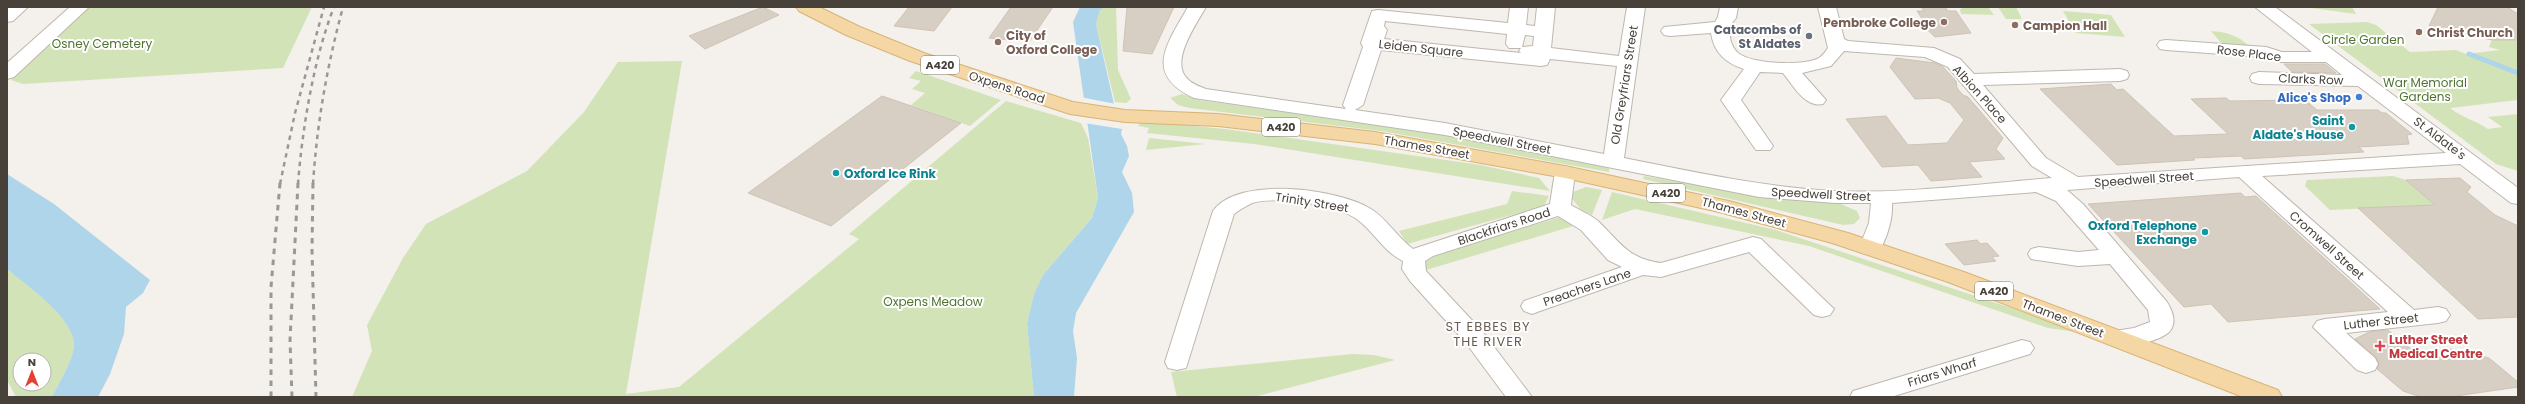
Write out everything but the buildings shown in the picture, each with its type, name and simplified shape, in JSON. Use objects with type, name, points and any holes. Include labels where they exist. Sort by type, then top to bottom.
[{"type":"main road","name":"Oxpens Road","points":[[805,7],[853,30],[924,59],[1080,109],[1124,116]]},
{"type":"main road","name":"Thames Street","points":[[1124,116],[1218,120],[1375,138],[1565,172],[1721,206],[1870,248],[1956,277],[2269,397]]},
{"type":"street","points":[[7,17],[19,7]]},
{"type":"street","points":[[7,73],[80,7]]},
{"type":"street","name":"Speedwell Street","points":[[1197,7],[1171,61],[1171,71],[1177,81],[1184,87],[1201,94],[1226,99],[1445,129],[1759,191],[1836,197],[1881,198],[2244,171],[2467,158]]},
{"type":"street","points":[[1353,105],[1384,7]]},
{"type":"street","points":[[1505,28],[1508,7]]},
{"type":"street","points":[[1519,7],[1522,51]]},
{"type":"street","points":[[1522,51],[1534,7]]},
{"type":"street","points":[[1543,32],[1546,7]]},
{"type":"street","name":"Old Greyfriars Street","points":[[1614,162],[1636,7]]},
{"type":"street","points":[[1729,7],[1728,18],[1720,27],[1720,37],[1726,50],[1733,58],[1756,65],[1788,68],[1825,62],[1834,53],[1836,42],[1827,7]]},
{"type":"street","name":"St Aldate's","points":[[2264,7],[2467,158],[2518,198]]},
{"type":"street","name":"Leiden Square","points":[[1378,15],[1543,32],[1541,61],[1373,41],[1378,15]]},
{"type":"street","points":[[1670,31],[1720,27]]},
{"type":"street","points":[[1362,70],[1373,41]]},
{"type":"street","name":"Leiden Square","points":[[1373,41],[1522,51],[1627,62]]},
{"type":"street","name":"Albion Place","points":[[1836,42],[1844,46],[1858,48],[1928,52],[1954,63],[2039,162],[2076,184]]},
{"type":"street","name":"Rose Place","points":[[2166,45],[2266,52],[2280,57],[2331,57]]},
{"type":"street","points":[[1756,65],[1731,100],[1763,146]]},
{"type":"street","points":[[1788,68],[1816,100]]},
{"type":"street","points":[[1968,80],[2120,75]]},
{"type":"street","name":"Clarks Row","points":[[2260,78],[2363,81]]},
{"type":"street","points":[[2039,162],[2039,186],[2063,196],[2159,307],[2162,315],[2161,326],[2138,336],[2116,338]]},
{"type":"street","name":"Cromwell Street","points":[[2244,171],[2409,318]]},
{"type":"street","name":"Blackfriars Road","points":[[1414,258],[1433,249],[1560,208],[1565,172]]},
{"type":"street","points":[[2495,180],[2518,178]]},
{"type":"street","name":"Trinity Street","points":[[1177,362],[1224,211],[1237,202],[1266,195],[1346,205],[1364,214],[1401,252],[1414,258]]},
{"type":"street","points":[[1870,248],[1881,221],[1884,208],[1881,198]]},
{"type":"street","name":"Preachers Lane","points":[[1560,208],[1589,225],[1616,255],[1642,268],[1661,270],[1753,244],[1822,309]]},
{"type":"street","points":[[2039,254],[2078,259],[2116,256]]},
{"type":"street","points":[[1414,258],[1413,269],[1418,276],[1474,337],[1520,397]]},
{"type":"street","name":"Preachers Lane","points":[[1532,306],[1642,268]]},
{"type":"street","name":"Luther Street","points":[[2366,364],[2325,327],[2438,314]]},
{"type":"street","name":"Friars Wharf","points":[[1862,397],[2022,348]]},
{"type":"green space","name":"Osney Cemetery","points":[[88,7],[312,7],[283,68],[23,84],[11,80]]},
{"type":"green space","points":[[1105,7],[1116,7],[1118,70],[1131,99],[1126,103],[1115,102],[1096,24],[1100,10]]},
{"type":"green space","points":[[1961,7],[1988,7],[1994,15],[1961,14]]},
{"type":"green space","points":[[1998,7],[2016,7],[2022,19],[2006,19]]},
{"type":"green space","points":[[2304,7],[2352,7],[2356,14]]},
{"type":"green space","points":[[2063,11],[2111,15],[2125,37],[2076,33]]},
{"type":"green space","points":[[2367,22],[2376,25],[2410,52],[2456,50],[2466,54],[2500,50],[2489,47],[2492,40],[2518,40],[2518,100],[2450,108],[2488,129],[2502,127],[2488,117],[2518,114],[2518,171],[2496,164],[2309,24]]},
{"type":"green space","points":[[2211,31],[2232,35],[2250,47],[2223,45]]},
{"type":"green space","name":"Oxpens Meadow","points":[[682,61],[626,394],[679,387],[859,239],[849,234],[1006,101],[1081,123],[1088,138],[1098,198],[1092,218],[1043,275],[1034,294],[1027,323],[1034,397],[352,397],[372,351],[367,325],[403,258],[426,224],[527,171],[584,112],[618,62]]},
{"type":"green space","points":[[916,71],[1001,100],[970,126],[911,105],[925,93],[912,89],[921,81],[909,78]]},
{"type":"green space","points":[[1182,94],[1199,100],[1443,134],[1609,168],[1609,172],[1381,131],[1189,108],[1178,105],[1170,98]]},
{"type":"green space","points":[[1142,121],[1225,129],[1481,165],[1539,178],[1550,191],[1254,144],[1147,133],[1149,128],[1138,126]]},
{"type":"green space","points":[[1149,138],[1206,144],[1146,150]]},
{"type":"green space","points":[[1644,176],[1736,192],[1841,204],[1857,211],[1860,218],[1854,224],[1843,225],[1643,179]]},
{"type":"green space","points":[[2393,176],[2406,180],[2441,205],[2330,210],[2305,186],[2307,180]]},
{"type":"green space","points":[[1586,187],[1602,190],[1592,215],[1580,209],[1571,197],[1573,192]]},
{"type":"green space","points":[[1512,191],[1549,196],[1544,206],[1407,244],[1399,231],[1507,204]]},
{"type":"green space","points":[[1612,192],[1776,230],[2090,334],[2048,328],[1809,246],[1635,209],[1602,220]]},
{"type":"green space","points":[[1561,217],[1583,223],[1426,270],[1426,260],[1434,254]]},
{"type":"green space","points":[[7,269],[37,292],[57,311],[71,332],[74,343],[74,349],[69,363],[52,397],[16,397],[13,392],[52,392],[52,352],[12,352],[12,389],[7,380]]},
{"type":"green space","points":[[1352,354],[1374,355],[1395,360],[1254,397],[1177,397],[1171,372]]},
{"type":"water","points":[[1080,7],[1105,7],[1100,10],[1096,24],[1114,104],[1122,129],[1121,134],[1127,146],[1129,156],[1122,172],[1132,193],[1134,212],[1076,313],[1073,331],[1077,358],[1074,397],[1034,397],[1027,323],[1034,294],[1043,275],[1092,218],[1098,198],[1073,22]]},
{"type":"water","points":[[7,174],[54,204],[150,280],[143,293],[126,307],[124,334],[110,374],[98,397],[52,397],[69,363],[74,349],[74,343],[71,332],[57,312],[7,269]]},
{"type":"pier","points":[[1080,97],[1116,104],[1122,129],[1084,123]]},
{"type":"waterway","points":[[2469,54],[2518,73]]},
{"type":"railway","points":[[280,184],[295,113],[324,7]]},
{"type":"railway","points":[[298,184],[302,141],[310,94],[320,48],[334,7]]},
{"type":"railway","points":[[313,184],[317,139],[324,95],[332,51],[343,7]]},
{"type":"railway","points":[[271,397],[271,287],[280,183]]},
{"type":"railway","points":[[292,397],[290,340],[298,183]]},
{"type":"railway","points":[[313,183],[312,250],[316,397]]},
{"type":"place","name":"Pembroke College","points":[[1944,22]]},
{"type":"place","name":"Campion Hall","points":[[2015,25]]},
{"type":"place","name":"Christ Church","points":[[2419,32]]},
{"type":"place","name":"Catacombs of St Aldates","points":[[1809,36]]},
{"type":"place","name":"City of Oxford College","points":[[998,42]]},
{"type":"place","name":"Alice's Shop","points":[[2359,97]]},
{"type":"place","name":"Saint Aldate's House","points":[[2352,127]]},
{"type":"place","name":"Oxford Ice Rink","points":[[836,173]]},
{"type":"place","name":"Oxford Telephone Exchange","points":[[2205,232]]},
{"type":"place","name":"Luther Street Medical Centre","points":[[2380,346]]},
{"type":"district","name":"ST EBBES BY THE RIVER","points":[[1488,334]]},
{"type":"park label","name":"Circle Garden","points":[[2363,39]]},
{"type":"park label","name":"War Memorial Gardens","points":[[2425,89]]}]
